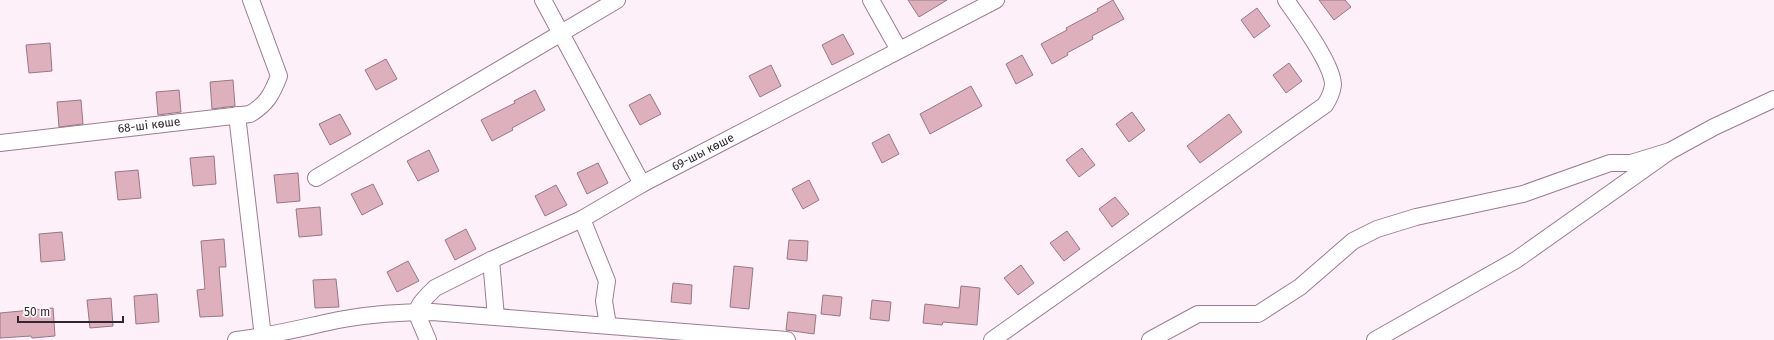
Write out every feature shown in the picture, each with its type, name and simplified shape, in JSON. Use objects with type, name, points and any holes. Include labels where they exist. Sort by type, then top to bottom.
[{"type":"street","name":"68-ші көше","points":[[0,143],[250,114],[261,107],[272,94],[279,76],[252,0]]},
{"type":"street","points":[[543,0],[642,184]]},
{"type":"street","points":[[316,178],[560,32],[617,0]]},
{"type":"street","points":[[871,0],[899,50]]},
{"type":"street","name":"69-шы көше","points":[[416,312],[421,303],[435,288],[491,260],[582,219],[642,184],[996,0]]},
{"type":"street","points":[[992,340],[1325,105],[1333,84],[1330,74],[1321,53],[1286,0]]},
{"type":"street","points":[[1375,340],[1516,260],[1670,151],[1714,127],[1774,99]]},
{"type":"street","points":[[237,115],[262,339]]},
{"type":"street","points":[[1150,340],[1198,314],[1258,314],[1300,287],[1353,241],[1378,229],[1416,217],[1523,194],[1610,163],[1631,163],[1670,151]]},
{"type":"street","points":[[582,219],[607,281],[604,301],[608,325]]},
{"type":"street","points":[[491,260],[496,317]]},
{"type":"street","points":[[416,312],[428,340]]},
{"type":"street","points":[[236,340],[262,339],[345,319],[416,312],[608,325],[787,340]]},
{"type":"building","points":[[908,0],[947,0],[919,17]]},
{"type":"building","points":[[1113,0],[1124,19],[1092,36],[1093,39],[1067,53],[1068,55],[1052,64],[1041,44],[1067,30],[1066,28],[1098,11],[1097,9]]},
{"type":"building","points":[[1319,0],[1345,0],[1351,7],[1334,20]]},
{"type":"building","points":[[1257,8],[1270,26],[1254,38],[1241,20]]},
{"type":"building","points":[[843,34],[854,54],[832,65],[822,45]]},
{"type":"building","points":[[50,43],[52,71],[29,73],[26,45]]},
{"type":"building","points":[[1022,55],[1033,75],[1016,84],[1006,64]]},
{"type":"building","points":[[386,59],[397,79],[376,90],[365,70]]},
{"type":"building","points":[[1289,63],[1302,81],[1286,93],[1273,75]]},
{"type":"building","points":[[771,65],[781,86],[760,97],[749,76]]},
{"type":"building","points":[[233,80],[235,106],[212,109],[210,82]]},
{"type":"building","points":[[971,86],[982,106],[930,134],[920,114]]},
{"type":"building","points":[[179,90],[181,112],[158,115],[156,92]]},
{"type":"building","points":[[535,90],[545,110],[492,141],[481,120],[515,103],[514,101]]},
{"type":"building","points":[[650,94],[661,114],[640,125],[629,105]]},
{"type":"building","points":[[81,100],[83,124],[59,127],[57,102]]},
{"type":"building","points":[[1132,112],[1145,130],[1129,142],[1116,124]]},
{"type":"building","points":[[340,114],[351,134],[330,145],[319,124]]},
{"type":"building","points":[[1229,114],[1242,132],[1200,163],[1187,146]]},
{"type":"building","points":[[889,134],[899,154],[882,163],[872,143]]},
{"type":"building","points":[[1082,148],[1095,165],[1079,177],[1066,160]]},
{"type":"building","points":[[429,150],[439,171],[418,181],[407,161]]},
{"type":"building","points":[[214,156],[216,184],[193,186],[190,158]]},
{"type":"building","points":[[598,163],[608,183],[587,194],[577,173]]},
{"type":"building","points":[[138,170],[141,198],[118,200],[115,172]]},
{"type":"building","points":[[298,173],[300,201],[277,203],[274,175]]},
{"type":"building","points":[[809,180],[819,200],[803,209],[792,189]]},
{"type":"building","points":[[373,184],[383,204],[362,215],[351,194]]},
{"type":"building","points":[[556,185],[567,205],[545,216],[535,196]]},
{"type":"building","points":[[1115,197],[1129,214],[1112,227],[1099,209]]},
{"type":"building","points":[[320,207],[322,235],[299,237],[296,209]]},
{"type":"building","points":[[466,229],[476,249],[455,260],[445,240]]},
{"type":"building","points":[[1067,231],[1080,249],[1064,261],[1050,243]]},
{"type":"building","points":[[62,232],[65,260],[41,262],[39,234]]},
{"type":"building","points":[[224,239],[226,267],[219,267],[223,316],[200,317],[197,290],[205,289],[201,241]]},
{"type":"building","points":[[789,240],[808,241],[807,261],[787,259]]},
{"type":"building","points":[[408,261],[419,281],[397,292],[387,272]]},
{"type":"building","points":[[1021,265],[1034,283],[1018,295],[1004,278]]},
{"type":"building","points":[[734,266],[753,268],[749,309],[730,307]]},
{"type":"building","points":[[336,279],[339,307],[315,308],[313,280]]},
{"type":"building","points":[[673,283],[692,285],[691,304],[671,302]]},
{"type":"building","points":[[961,286],[980,288],[977,325],[943,322],[942,325],[923,323],[925,304],[959,308]]},
{"type":"building","points":[[157,294],[159,322],[136,324],[134,296]]},
{"type":"building","points":[[823,295],[842,297],[840,316],[821,314]]},
{"type":"building","points":[[111,298],[113,326],[90,328],[87,300]]},
{"type":"building","points":[[872,300],[891,302],[889,321],[870,319]]},
{"type":"building","points":[[53,308],[55,336],[0,338],[0,313]]},
{"type":"building","points":[[788,312],[816,315],[814,334],[786,330]]}]
